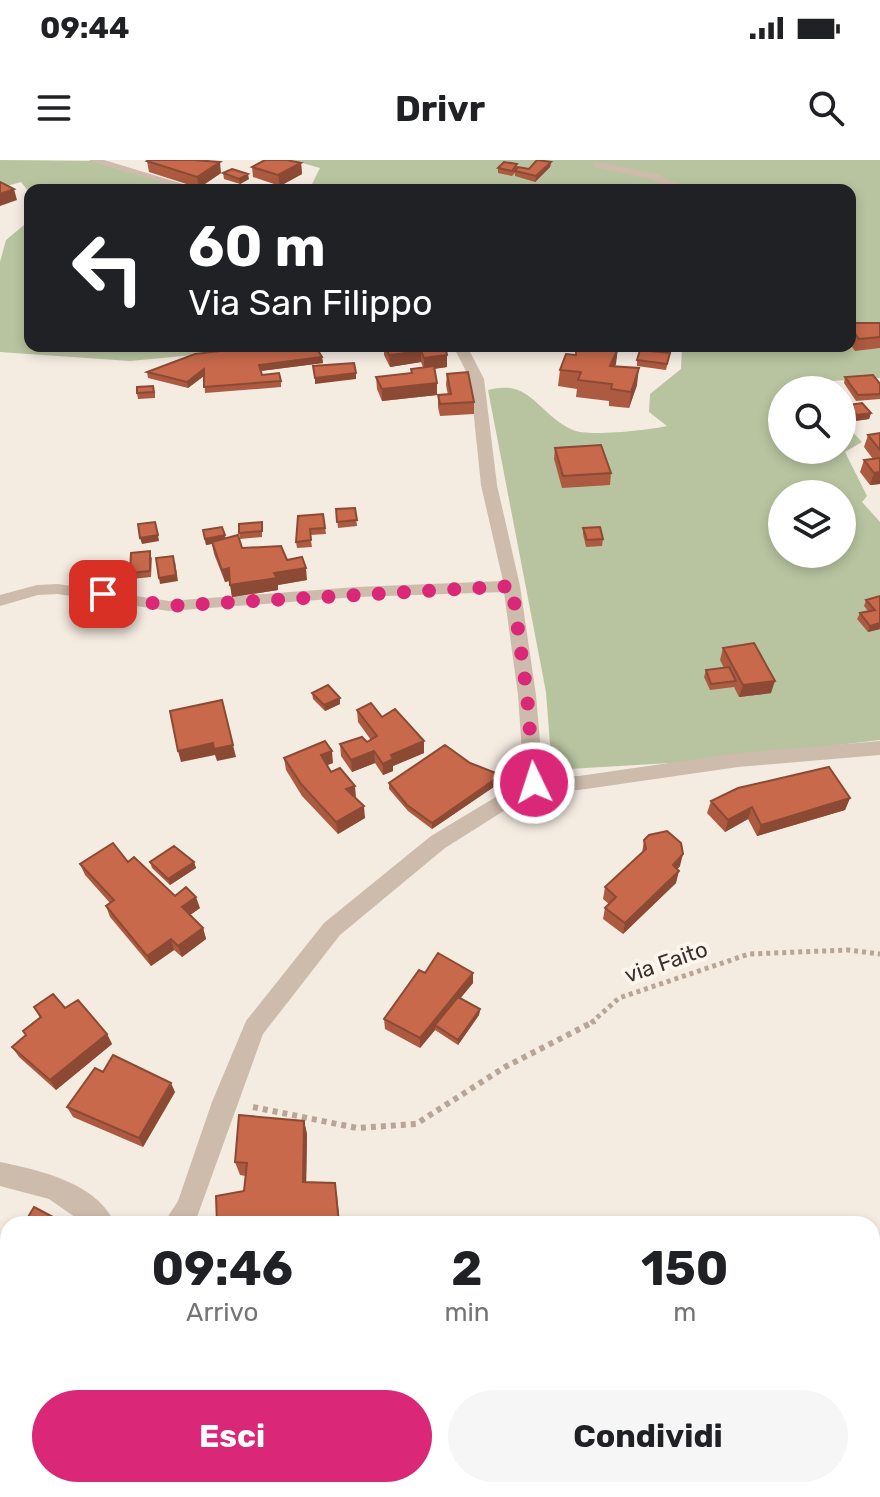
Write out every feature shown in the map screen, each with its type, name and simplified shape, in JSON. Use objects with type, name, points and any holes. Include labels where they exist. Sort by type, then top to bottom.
[{"type":"street","points":[[93,160],[177,184]]},
{"type":"street","points":[[598,165],[653,176],[674,184]]},
{"type":"street","points":[[463,352],[477,379],[489,485],[512,586],[527,695],[534,783]]},
{"type":"street","points":[[0,601],[37,590],[58,589],[169,606],[512,586]]},
{"type":"street","points":[[182,1216],[188,1208],[224,1102],[254,1028],[332,929],[438,842],[534,783],[579,783],[738,760],[880,748]]},
{"type":"street","points":[[0,1174],[28,1179],[78,1200],[94,1216]]},
{"type":"path","name":"via Faito","points":[[224,1102],[357,1128],[416,1124],[505,1067],[599,1019],[619,998],[749,954],[848,950],[880,954]]},
{"type":"green space","points":[[0,160],[92,161],[169,184],[24,186],[21,182],[0,188]]},
{"type":"green space","points":[[292,160],[880,160],[880,378],[768,376],[768,464],[851,464],[867,496],[862,502],[880,522],[880,740],[704,761],[552,770],[546,692],[488,390],[503,388],[525,393],[551,416],[580,432],[647,429],[667,426],[649,412],[650,394],[681,369],[682,352],[856,352],[856,184],[312,184],[320,168]]},
{"type":"green space","points":[[24,225],[24,352],[226,352],[130,361],[0,352],[0,262],[6,240]]},
{"type":"building","points":[[149,160],[194,160],[220,162],[197,177]]},
{"type":"building","points":[[265,160],[301,163],[278,175],[252,167]]},
{"type":"building","points":[[537,160],[551,162],[536,176],[515,171],[518,167],[529,169]]},
{"type":"building","points":[[504,162],[517,164],[512,171],[498,168]]},
{"type":"building","points":[[232,169],[248,174],[239,179],[223,173]]},
{"type":"building","points":[[0,182],[14,189],[0,194]]},
{"type":"building","points":[[856,323],[880,323],[880,337],[859,339]]},
{"type":"building","points":[[319,352],[322,357],[259,365],[262,375],[279,373],[281,381],[204,387],[204,369],[187,382],[147,372],[195,354]]},
{"type":"building","points":[[421,352],[446,352],[447,355],[424,358]]},
{"type":"building","points":[[576,352],[616,352],[610,366],[639,368],[631,392],[611,389],[612,384],[578,380],[581,372],[560,370],[566,354],[576,355]]},
{"type":"building","points":[[639,352],[670,353],[667,364],[637,360]]},
{"type":"building","points":[[354,363],[356,373],[315,378],[313,366]]},
{"type":"building","points":[[434,366],[437,383],[382,389],[376,377],[412,373],[411,369]]},
{"type":"building","points":[[468,372],[474,402],[440,404],[438,395],[451,394],[447,374]]},
{"type":"building","points":[[873,375],[880,384],[880,394],[858,395],[856,376]]},
{"type":"building","points":[[153,386],[154,392],[137,393],[137,387]]},
{"type":"building","points":[[862,403],[871,413],[857,415],[856,404]]},
{"type":"building","points":[[880,433],[880,450],[868,435]]},
{"type":"building","points":[[601,445],[611,473],[563,476],[555,448]]},
{"type":"building","points":[[880,458],[880,472],[874,473],[864,460]]},
{"type":"building","points":[[355,508],[357,520],[337,522],[336,509]]},
{"type":"building","points":[[323,514],[325,528],[310,529],[311,540],[296,542],[298,516]]},
{"type":"building","points":[[155,522],[158,535],[140,538],[138,524]]},
{"type":"building","points":[[262,522],[262,531],[239,533],[239,524]]},
{"type":"building","points":[[222,527],[225,535],[205,539],[203,530]]},
{"type":"building","points":[[600,527],[603,539],[587,540],[583,528]]},
{"type":"building","points":[[238,535],[242,548],[281,546],[287,560],[302,557],[306,568],[274,573],[277,578],[230,585],[229,568],[222,570],[212,542]]},
{"type":"building","points":[[150,551],[150,571],[130,573],[131,553]]},
{"type":"building","points":[[173,556],[176,575],[159,578],[156,558]]},
{"type":"building","points":[[880,596],[880,623],[870,626],[860,613],[875,610],[866,600]]},
{"type":"building","points":[[754,643],[775,681],[743,685],[723,648]]},
{"type":"building","points":[[729,667],[736,681],[711,684],[706,670]]},
{"type":"building","points":[[328,685],[340,698],[324,705],[312,693]]},
{"type":"building","points":[[222,700],[233,745],[214,749],[213,743],[178,751],[170,711]]},
{"type":"building","points":[[371,703],[382,717],[395,709],[424,741],[391,755],[393,759],[383,764],[374,751],[351,760],[340,744],[362,737],[367,742],[377,736],[357,710]]},
{"type":"building","points":[[325,741],[332,751],[321,755],[331,772],[340,768],[355,786],[346,789],[364,806],[336,822],[301,784],[284,758]]},
{"type":"building","points":[[445,745],[470,763],[501,775],[432,823],[407,805],[389,783]]},
{"type":"building","points":[[829,767],[850,798],[761,825],[752,807],[728,820],[711,801],[738,788]]},
{"type":"building","points":[[667,831],[681,843],[683,854],[673,865],[679,871],[625,923],[605,908],[616,897],[605,887],[646,849],[644,840],[649,835]]},
{"type":"building","points":[[113,843],[128,862],[134,857],[175,896],[186,887],[196,897],[182,907],[203,928],[178,946],[171,939],[147,956],[106,906],[114,900],[80,864]]},
{"type":"building","points":[[174,846],[194,862],[168,879],[150,862]]},
{"type":"building","points":[[438,953],[473,973],[420,1038],[384,1019],[419,970],[425,973]]},
{"type":"building","points":[[53,994],[65,1008],[78,1000],[107,1034],[50,1080],[12,1047],[26,1035],[23,1031],[41,1017],[34,1007]]},
{"type":"building","points":[[458,997],[480,1009],[458,1040],[435,1025]]},
{"type":"building","points":[[113,1055],[171,1083],[139,1138],[67,1107],[95,1068],[103,1072]]},
{"type":"building","points":[[239,1115],[304,1121],[303,1182],[335,1183],[338,1216],[217,1216],[216,1196],[244,1191],[247,1163],[235,1162]]},
{"type":"building","points":[[34,1207],[51,1216],[29,1216]]},
{"type":"route","points":[[103,594],[169,606],[357,592],[512,586],[527,695],[534,783]]}]
